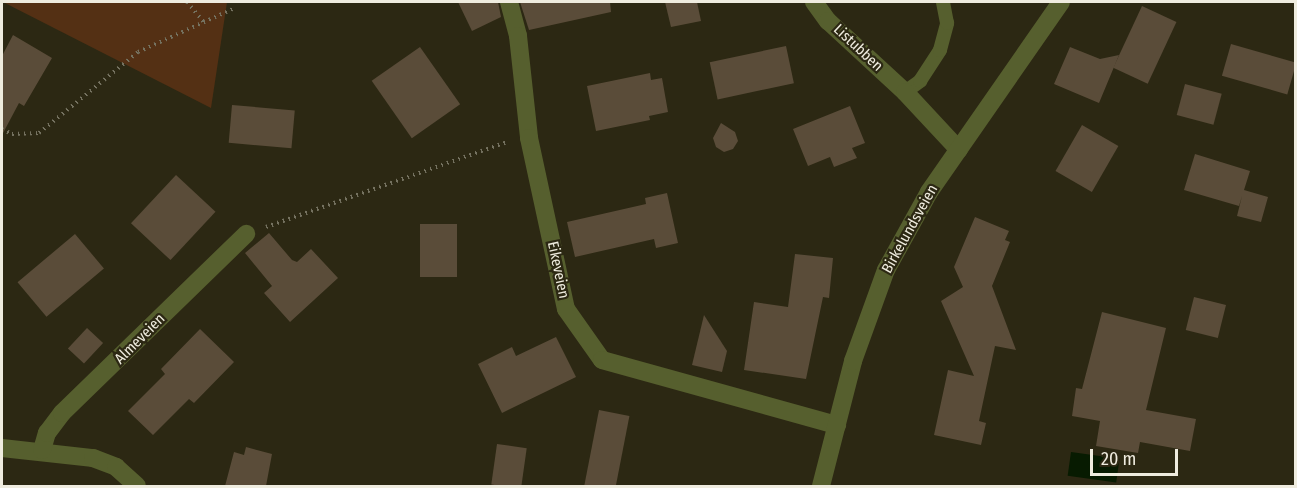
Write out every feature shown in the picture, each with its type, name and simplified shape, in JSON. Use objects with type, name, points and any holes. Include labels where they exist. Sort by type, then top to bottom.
[{"type":"street","name":"Eikeveien","points":[[509,2],[518,36],[529,138],[566,309],[602,360],[837,425]]},
{"type":"street","name":"Listubben","points":[[814,2],[828,21],[905,92],[959,150]]},
{"type":"street","name":"Birkelundsveien","points":[[821,486],[853,361],[886,270],[929,192],[1061,2]]},
{"type":"street","name":"Almeveien","points":[[42,450],[46,434],[63,412],[246,234]]},
{"type":"street","points":[[2,448],[42,450],[93,458],[116,467],[137,486]]},
{"type":"lane","points":[[905,92],[920,81],[940,50],[947,23],[943,2]]},
{"type":"path","points":[[187,2],[204,22]]},
{"type":"path","points":[[2,129],[12,134],[39,133],[138,52],[233,9]]},
{"type":"path","points":[[246,234],[488,146],[529,138]]},
{"type":"shaded area","points":[[3,2],[227,2],[211,108]]},
{"type":"shaded area","points":[[1071,452],[1120,459],[1116,483],[1068,476]]},
{"type":"building","points":[[458,2],[498,2],[501,17],[472,31]]},
{"type":"building","points":[[520,2],[610,2],[611,12],[529,30]]},
{"type":"building","points":[[665,2],[697,2],[701,21],[671,27]]},
{"type":"building","points":[[1142,6],[1176,22],[1148,84],[1113,68]]},
{"type":"building","points":[[13,35],[52,58],[24,106],[19,103],[2,135],[2,56]]},
{"type":"building","points":[[1231,44],[1296,63],[1287,94],[1222,76]]},
{"type":"building","points":[[786,46],[794,83],[718,99],[710,62]]},
{"type":"building","points":[[420,47],[460,104],[412,138],[372,81]]},
{"type":"building","points":[[1070,47],[1100,59],[1119,55],[1099,103],[1054,84]]},
{"type":"building","points":[[650,73],[651,80],[662,78],[668,112],[649,116],[650,120],[596,131],[587,86]]},
{"type":"building","points":[[1185,84],[1222,94],[1213,125],[1177,115]]},
{"type":"building","points":[[232,105],[295,110],[291,148],[229,143]]},
{"type":"building","points":[[850,106],[865,143],[852,148],[857,158],[834,167],[830,157],[808,166],[793,129]]},
{"type":"building","points":[[721,123],[735,132],[738,141],[733,149],[724,152],[716,147],[713,138]]},
{"type":"building","points":[[1082,125],[1118,146],[1092,192],[1056,171]]},
{"type":"building","points":[[1195,154],[1250,171],[1244,190],[1268,197],[1261,222],[1237,216],[1242,196],[1239,206],[1184,190]]},
{"type":"building","points":[[176,175],[215,212],[170,260],[131,223]]},
{"type":"building","points":[[667,193],[678,243],[656,248],[654,239],[575,257],[567,222],[646,204],[645,198]]},
{"type":"building","points":[[975,217],[1009,231],[1005,240],[1010,242],[992,286],[1016,350],[995,346],[979,421],[986,423],[981,445],[934,435],[948,370],[974,376],[941,301],[963,287],[954,267]]},
{"type":"building","points":[[420,224],[457,224],[457,277],[420,277]]},
{"type":"building","points":[[269,233],[292,260],[297,262],[311,249],[338,278],[290,322],[264,293],[272,286],[245,253]]},
{"type":"building","points":[[75,234],[104,268],[46,317],[18,282]]},
{"type":"building","points":[[795,254],[833,258],[829,298],[823,297],[806,379],[744,370],[754,302],[788,307]]},
{"type":"building","points":[[1194,297],[1226,305],[1218,338],[1186,330]]},
{"type":"building","points":[[1102,312],[1166,328],[1146,410],[1196,419],[1190,451],[1140,442],[1138,453],[1096,446],[1100,421],[1072,416],[1076,388],[1082,389]]},
{"type":"building","points":[[704,315],[727,351],[722,372],[692,365]]},
{"type":"building","points":[[87,328],[103,343],[84,363],[68,348]]},
{"type":"building","points":[[200,329],[234,362],[194,403],[189,399],[153,435],[128,411],[165,374],[161,369]]},
{"type":"building","points":[[556,337],[576,377],[502,413],[478,364],[512,347],[516,356]]},
{"type":"building","points":[[599,410],[629,416],[616,486],[584,486]]},
{"type":"building","points":[[497,444],[527,448],[521,486],[491,485]]},
{"type":"building","points":[[246,447],[272,454],[266,486],[225,486],[234,452],[244,455]]}]
